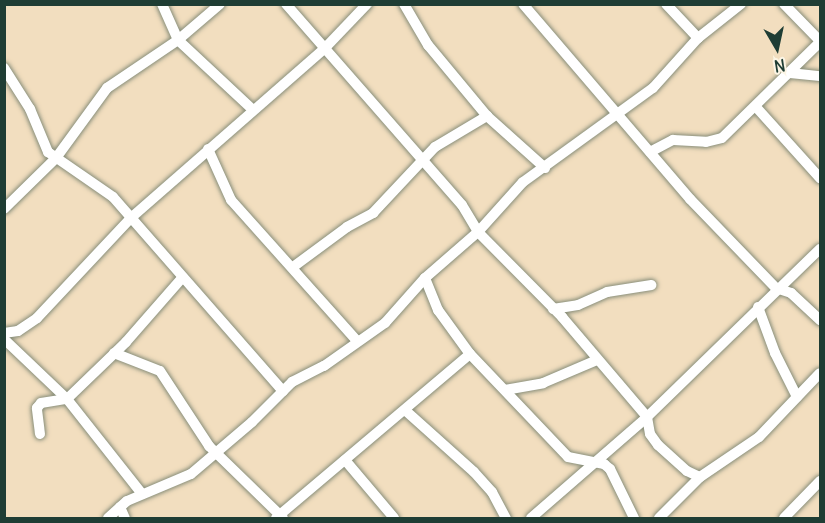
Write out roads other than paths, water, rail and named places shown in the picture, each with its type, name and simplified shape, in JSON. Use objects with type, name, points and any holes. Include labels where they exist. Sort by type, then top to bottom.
[{"type":"street","points":[[162,4],[178,40],[252,109]]},
{"type":"street","points":[[4,209],[56,158],[107,88],[178,40],[220,4]]},
{"type":"street","points":[[286,4],[462,205],[478,232],[554,309],[647,417],[650,434],[658,445],[687,471],[700,477]]},
{"type":"street","points":[[4,333],[18,331],[37,318],[132,217],[252,109],[325,48],[367,4]]},
{"type":"street","points":[[404,4],[428,45],[487,116],[545,168]]},
{"type":"street","points":[[523,4],[650,152],[776,288],[803,302],[820,320]]},
{"type":"street","points":[[666,4],[698,38]]},
{"type":"street","points":[[108,519],[120,507],[142,494],[176,483],[216,454],[283,391],[385,323],[425,278],[478,232],[523,182],[653,88],[698,38],[741,4]]},
{"type":"street","points":[[650,152],[673,140],[706,142],[723,138],[820,41],[784,4]]},
{"type":"street","points":[[4,68],[30,109],[48,152],[96,182],[132,217],[283,391]]},
{"type":"street","points":[[790,73],[820,76]]},
{"type":"street","points":[[756,107],[820,178]]},
{"type":"street","points":[[293,267],[347,227],[373,213],[422,159],[455,132],[487,116]]},
{"type":"street","points":[[208,149],[231,200],[357,340]]},
{"type":"street","points":[[531,519],[592,462],[647,417],[776,288],[820,249]]},
{"type":"street","points":[[40,434],[36,419],[41,403],[67,399],[114,353],[183,277]]},
{"type":"street","points":[[425,278],[438,310],[470,354],[568,457],[604,464],[618,480],[634,519]]},
{"type":"street","points":[[554,309],[578,305],[607,292],[651,285]]},
{"type":"street","points":[[758,307],[775,353],[797,398]]},
{"type":"street","points":[[4,339],[67,399],[142,494]]},
{"type":"street","points":[[114,353],[160,371],[216,454],[280,518],[470,354]]},
{"type":"street","points":[[505,390],[543,383],[597,360]]},
{"type":"street","points":[[659,519],[700,477],[750,445],[820,374]]},
{"type":"street","points":[[406,411],[474,472],[492,492],[506,519]]},
{"type":"street","points":[[345,460],[394,519]]},
{"type":"street","points":[[784,519],[820,482]]},
{"type":"street","points":[[120,507],[125,519]]}]
